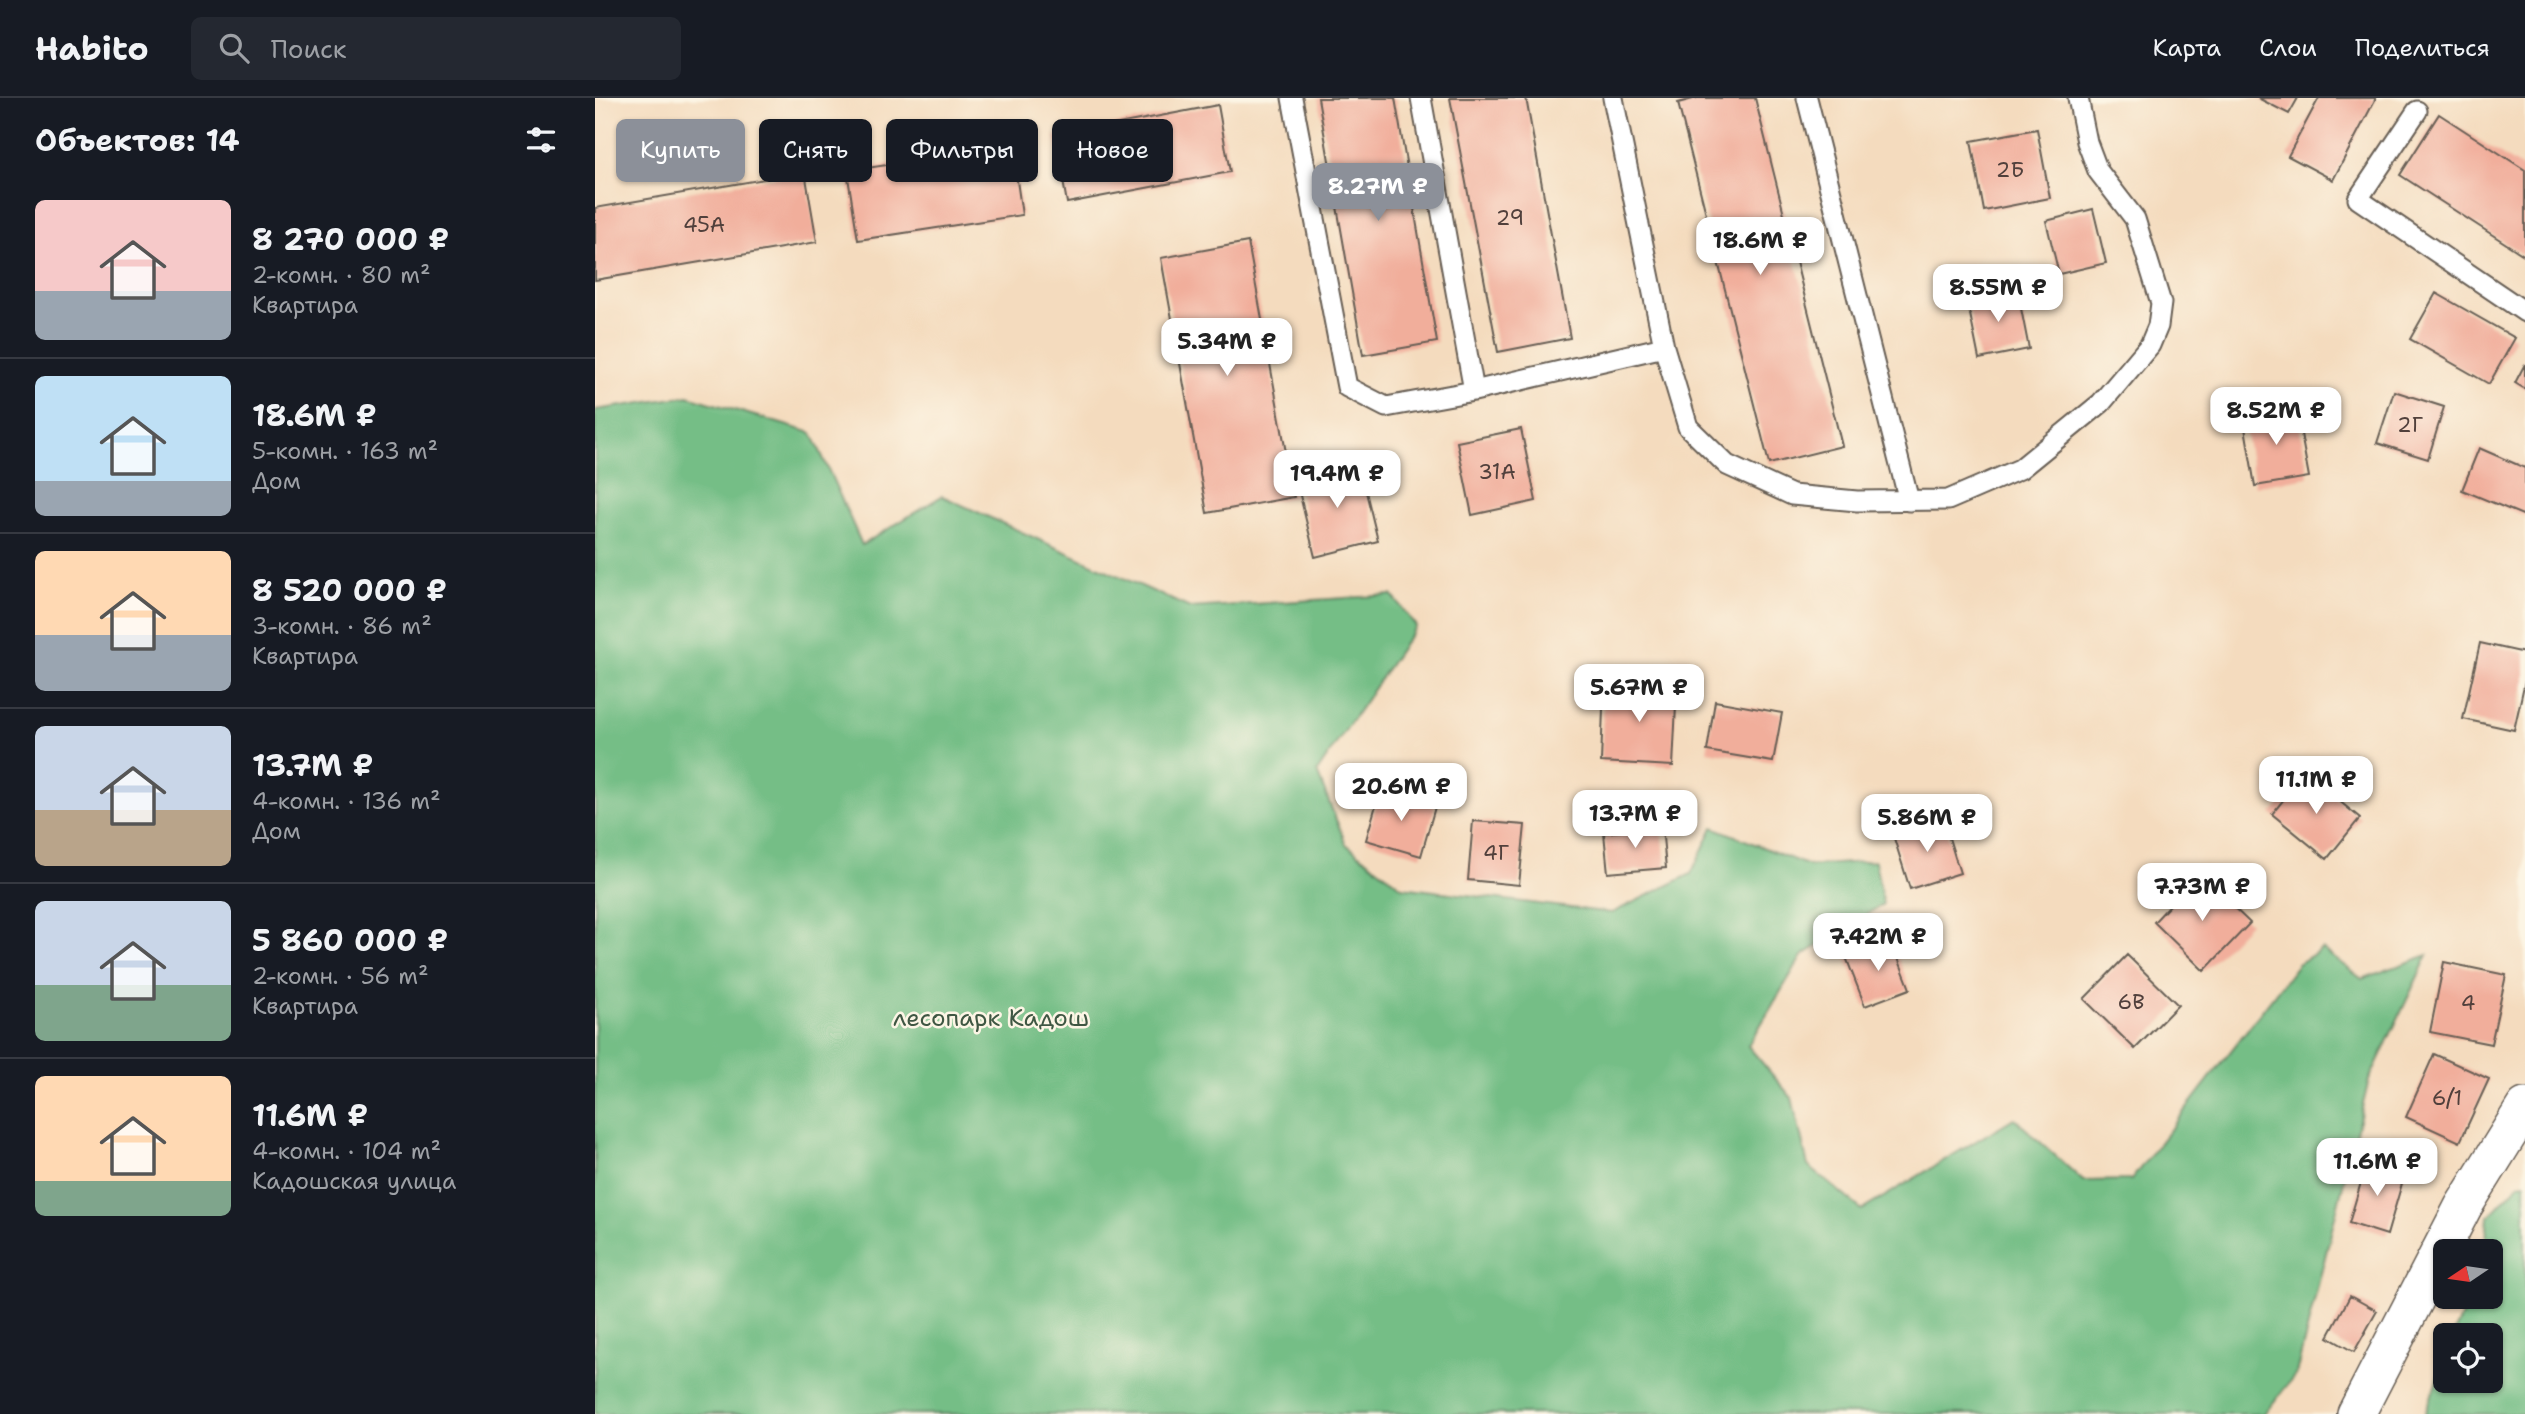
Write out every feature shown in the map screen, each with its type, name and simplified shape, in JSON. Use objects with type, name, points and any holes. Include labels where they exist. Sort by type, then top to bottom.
[{"type":"street","points":[[2356,1414],[2463,1207],[2525,1107]]},
{"type":"lane","points":[[1292,98],[1347,387],[1386,407],[1474,391],[1664,346]]},
{"type":"lane","points":[[1421,98],[1474,391]]},
{"type":"lane","points":[[1613,98],[1664,346],[1688,427],[1727,465],[1792,495],[1857,501],[1948,500],[2020,468],[2101,403],[2150,345],[2158,326],[2161,303],[2135,219],[2098,171],[2087,142],[2078,98]]},
{"type":"lane","points":[[1808,98],[1909,500]]},
{"type":"lane","points":[[2417,111],[2358,198],[2525,312]]},
{"type":"green space","name":"лесопарк Кадош","points":[[688,396],[812,433],[862,545],[942,496],[1190,608],[1392,595],[1416,626],[1317,772],[1346,844],[1402,887],[1612,913],[1691,874],[1713,827],[1809,866],[1875,861],[1883,904],[1802,956],[1748,1046],[1792,1098],[1808,1166],[1862,1210],[2014,1118],[2083,1181],[2131,1180],[2298,964],[2322,949],[2362,979],[2428,955],[2369,1080],[2296,1374],[2264,1414],[595,1414],[595,410]]},
{"type":"green space","points":[[2525,1183],[2525,1414],[2425,1414],[2433,1392],[2503,1393],[2503,1323],[2459,1323],[2465,1309],[2503,1309],[2503,1239],[2486,1239],[2488,1217],[2519,1184]]},
{"type":"building","points":[[1318,98],[1395,98],[1437,342],[1363,355]]},
{"type":"building","points":[[1450,98],[1526,98],[1570,338],[1498,352]]},
{"type":"building","points":[[1697,98],[1755,98],[1842,446],[1769,464],[1678,103]]},
{"type":"building","points":[[2258,98],[2298,98],[2289,114]]},
{"type":"building","points":[[2319,98],[2376,98],[2333,180],[2288,156]]},
{"type":"building","points":[[1218,105],[1230,172],[1067,203],[1063,182],[1173,182],[1173,119],[1144,119]]},
{"type":"building","points":[[2439,114],[2525,170],[2525,256],[2400,175]]},
{"type":"building","points":[[2037,129],[2050,198],[1984,211],[1971,141]]},
{"type":"building","points":[[886,165],[886,182],[1017,182],[1022,215],[858,240],[849,182],[872,182],[872,167]]},
{"type":"building","points":[[759,180],[759,182],[807,182],[817,242],[595,280],[595,208]]},
{"type":"building","points":[[2093,209],[2106,263],[2059,274],[2046,221]]},
{"type":"building","points":[[1248,242],[1294,497],[1207,513],[1161,258]]},
{"type":"building","points":[[2017,288],[2029,349],[1979,359],[1967,299]]},
{"type":"building","points":[[2436,293],[2515,338],[2489,384],[2410,339]]},
{"type":"building","points":[[2525,364],[2525,389],[2515,383]]},
{"type":"building","points":[[2394,391],[2444,407],[2428,459],[2377,443]]},
{"type":"building","points":[[2296,407],[2309,477],[2255,486],[2243,416]]},
{"type":"building","points":[[1521,429],[1536,501],[1472,515],[1457,442]]},
{"type":"building","points":[[2479,448],[2525,468],[2525,516],[2462,490]]},
{"type":"building","points":[[1359,463],[1378,541],[1315,557],[1296,479]]},
{"type":"building","points":[[2480,643],[2525,653],[2525,681],[2514,730],[2463,719]]},
{"type":"building","points":[[1604,682],[1677,685],[1673,766],[1601,762]]},
{"type":"building","points":[[1715,701],[1782,713],[1773,762],[1707,751]]},
{"type":"building","points":[[2305,773],[2360,818],[2327,859],[2272,814]]},
{"type":"building","points":[[1380,791],[1435,807],[1421,856],[1366,840]]},
{"type":"building","points":[[1943,819],[1960,873],[1910,889],[1893,835]]},
{"type":"building","points":[[1473,821],[1525,825],[1519,885],[1468,880]]},
{"type":"building","points":[[1662,827],[1666,868],[1608,873],[1604,833]]},
{"type":"building","points":[[2199,874],[2250,923],[2204,971],[2154,922]]},
{"type":"building","points":[[1891,940],[1910,989],[1865,1006],[1846,957]]},
{"type":"building","points":[[2127,955],[2178,1005],[2135,1049],[2084,999]]},
{"type":"building","points":[[2444,962],[2506,975],[2491,1044],[2430,1032]]},
{"type":"building","points":[[2434,1054],[2489,1079],[2460,1142],[2406,1117]]},
{"type":"building","points":[[2367,1162],[2405,1173],[2387,1235],[2349,1223]]},
{"type":"building","points":[[2350,1296],[2377,1311],[2354,1352],[2328,1337]]}]
